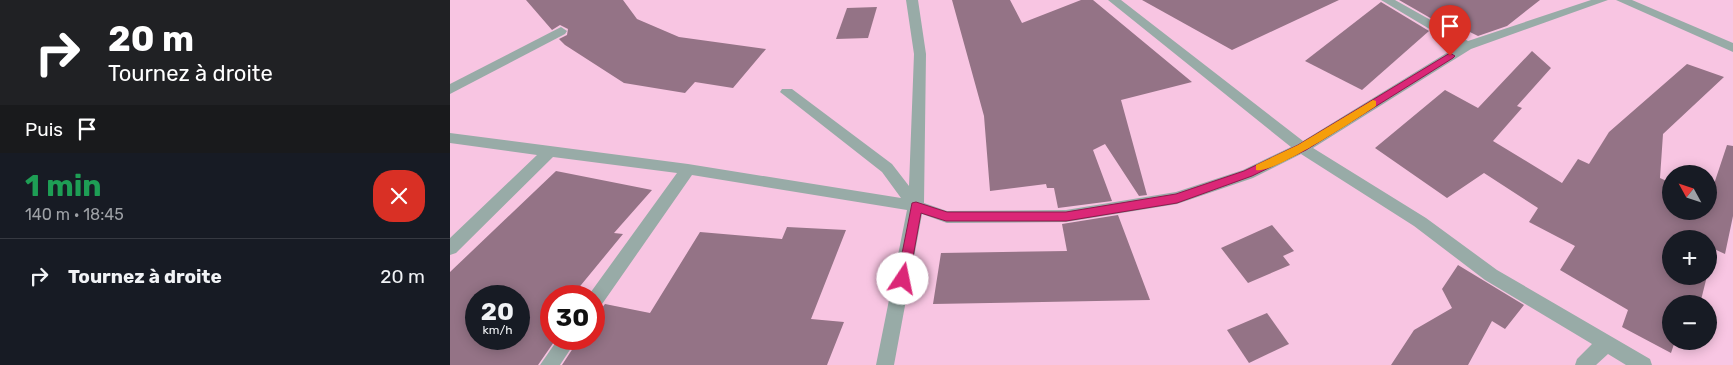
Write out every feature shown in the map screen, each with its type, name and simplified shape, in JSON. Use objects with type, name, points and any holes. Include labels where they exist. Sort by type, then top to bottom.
[{"type":"street","points":[[885,365],[916,206],[920,54],[912,0]]},
{"type":"street","points":[[1114,0],[1302,148],[1420,222],[1491,275],[1643,365]]},
{"type":"street","points":[[1387,0],[1467,46]]},
{"type":"street","points":[[450,138],[688,169],[916,206],[946,216],[1066,216],[1177,198],[1248,174],[1302,148],[1467,46],[1602,0]]},
{"type":"street","points":[[1622,0],[1733,48]]},
{"type":"street","points":[[450,90],[562,30]]},
{"type":"street","points":[[787,92],[825,118],[887,168],[916,206]]},
{"type":"street","points":[[450,248],[550,152]]},
{"type":"street","points":[[605,286],[688,169]]},
{"type":"street","points":[[1584,365],[1606,343]]},
{"type":"street","points":[[549,365],[560,350]]},
{"type":"shaded area","points":[[450,0],[1733,0],[1733,365],[450,365]]},
{"type":"building","points":[[526,0],[623,0],[637,19],[679,37],[766,49],[733,88],[695,82],[685,93],[624,83],[565,45],[559,39],[567,35],[568,29],[560,25],[552,30]]},
{"type":"building","points":[[952,0],[1010,0],[1022,23],[1081,0],[1093,0],[1192,82],[1121,100],[1147,195],[1139,196],[1105,144],[1093,150],[1112,201],[1058,208],[1054,188],[1047,188],[1046,184],[990,191],[984,116]]},
{"type":"building","points":[[1142,0],[1339,0],[1232,50]]},
{"type":"building","points":[[1399,0],[1540,0],[1507,26],[1478,36],[1443,19],[1439,23]]},
{"type":"building","points":[[1381,2],[1429,31],[1362,90],[1305,61]]},
{"type":"building","points":[[877,7],[868,38],[836,39],[847,8]]},
{"type":"building","points":[[1532,51],[1551,68],[1517,106],[1522,108],[1493,141],[1562,183],[1578,159],[1589,164],[1609,132],[1687,64],[1724,77],[1663,134],[1660,178],[1662,179],[1662,220],[1718,220],[1718,172],[1727,145],[1733,146],[1733,216],[1725,254],[1717,250],[1717,230],[1662,230],[1662,285],[1705,285],[1702,295],[1662,295],[1662,348],[1622,327],[1628,310],[1560,270],[1575,246],[1529,222],[1538,208],[1484,173],[1447,198],[1375,148],[1445,90],[1478,108]]},
{"type":"building","points":[[556,171],[652,190],[614,233],[623,234],[581,285],[540,285],[540,350],[548,350],[538,365],[450,365],[450,272]]},
{"type":"building","points":[[1118,215],[1150,300],[933,304],[941,253],[1067,251],[1062,224]]},
{"type":"building","points":[[1272,225],[1294,251],[1283,256],[1290,265],[1248,283],[1221,248]]},
{"type":"building","points":[[787,227],[846,230],[811,319],[844,322],[827,365],[562,365],[572,350],[605,350],[605,304],[650,313],[700,232],[782,239]]},
{"type":"building","points":[[1458,265],[1524,305],[1505,329],[1492,321],[1468,365],[1391,365],[1414,330],[1452,308],[1442,289]]},
{"type":"building","points":[[1267,313],[1289,344],[1249,363],[1227,330]]},
{"type":"slow traffic","points":[[1260,168],[1302,148],[1373,104]]},
{"type":"route","points":[[903,279],[916,206],[946,216],[1066,216],[1177,198],[1248,174],[1302,148],[1450,56]]}]
